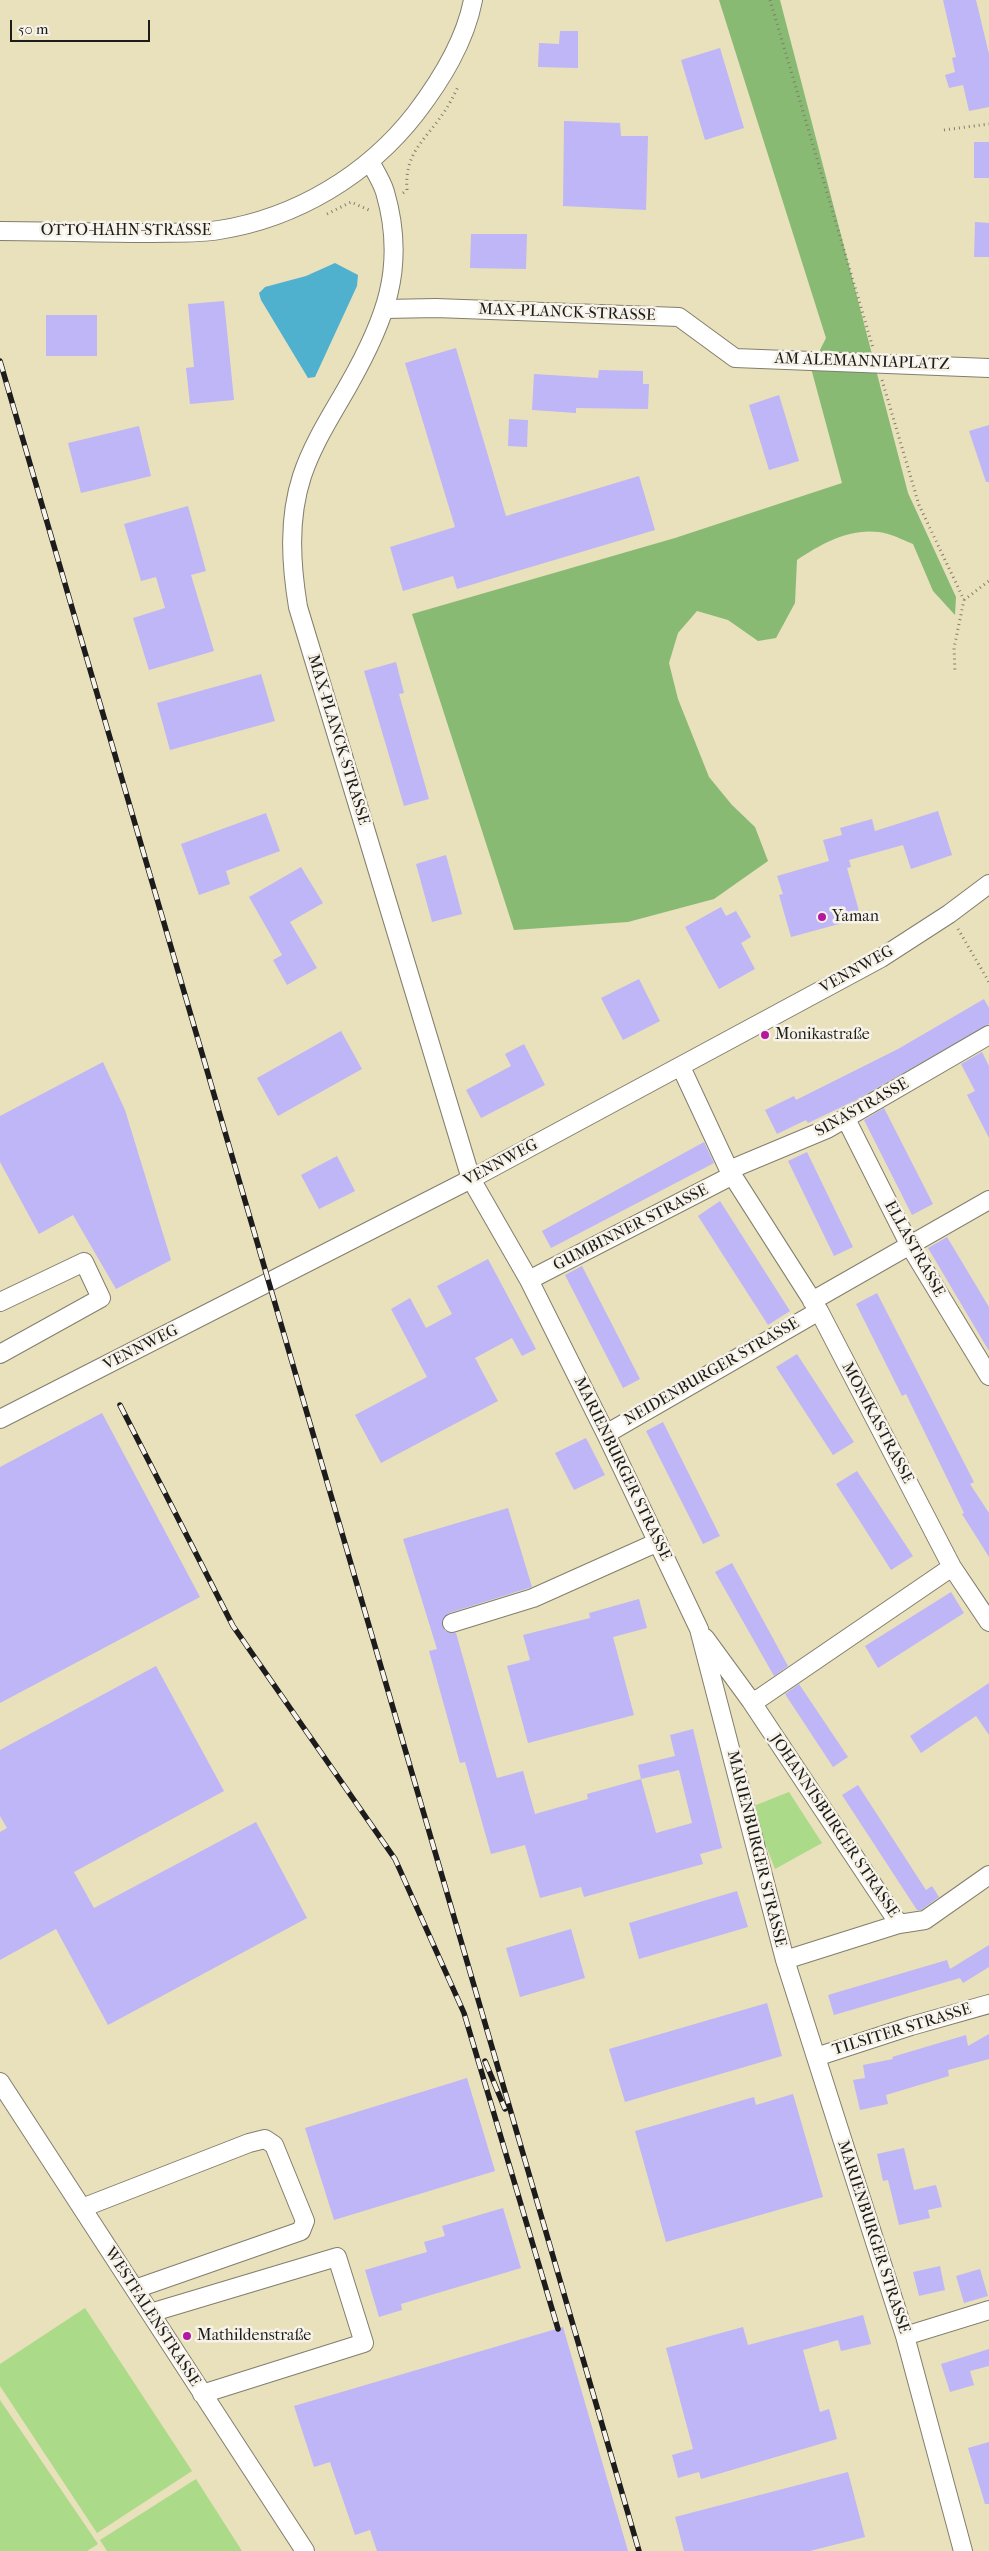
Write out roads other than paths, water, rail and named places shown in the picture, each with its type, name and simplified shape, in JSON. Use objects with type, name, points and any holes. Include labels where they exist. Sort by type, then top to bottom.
[{"type":"street","name":"OTTO-HAHN-STRASSE","points":[[0,231],[104,233],[219,230],[250,222],[306,202],[346,181],[393,142],[440,78],[463,34],[473,0]]},
{"type":"street","name":"MAX-PLANCK-STRASSE","points":[[370,162],[385,191],[395,248],[393,280],[385,309],[372,342],[327,420],[304,471],[296,502],[292,540],[292,571],[298,607],[311,653],[471,1179]]},
{"type":"street","name":"MAX-PLANCK-STRASSE","points":[[385,309],[436,308],[679,317],[735,358]]},
{"type":"street","name":"AM ALEMANNIAPLATZ","points":[[735,358],[989,368]]},
{"type":"street","name":"VENNWEG","points":[[0,1420],[471,1179],[681,1067],[881,958],[949,914],[989,884]]},
{"type":"street","name":"SINASTRASSE","points":[[731,1172],[846,1119],[989,1035]]},
{"type":"street","name":"MONIKASTRASSE","points":[[681,1067],[731,1172],[815,1306],[952,1567],[989,1622]]},
{"type":"street","name":"ELLASTRASSE","points":[[846,1119],[910,1246],[989,1376]]},
{"type":"street","name":"GUMBINNER STRASSE","points":[[529,1280],[731,1172]]},
{"type":"street","name":"MARIENBURGER STRASSE","points":[[471,1179],[529,1280],[606,1434],[699,1629],[784,1960],[905,2336],[963,2551]]},
{"type":"street","name":"NEIDENBURGER STRASSE","points":[[606,1434],[910,1246],[989,1200]]},
{"type":"street","points":[[0,1302],[84,1262],[101,1298],[0,1354]]},
{"type":"street","points":[[452,1623],[534,1598],[658,1542]]},
{"type":"street","points":[[751,1702],[847,1640],[952,1567]]},
{"type":"street","name":"JOHANNISBURGER STRASSE","points":[[699,1629],[751,1702],[899,1924],[784,1960]]},
{"type":"street","points":[[899,1924],[925,1920],[989,1874]]},
{"type":"street","name":"TILSITER STRASSE","points":[[816,2057],[911,2026],[989,2004]]},
{"type":"street","name":"WESTFALENSTRASSE","points":[[0,2082],[306,2551]]},
{"type":"street","points":[[82,2208],[249,2143],[265,2139],[274,2145],[305,2221],[301,2231],[135,2289]]},
{"type":"street","points":[[150,2313],[337,2258],[364,2343],[202,2394]]},
{"type":"street","points":[[905,2336],[989,2310]]},
{"type":"water","points":[[335,263],[358,275],[357,286],[315,377],[308,378],[261,300],[259,293],[265,287],[306,276]]},
{"type":"railway","points":[[0,361],[639,2551]]},
{"type":"railway","points":[[120,1405],[233,1626],[395,1859],[464,2013],[558,2329]]},
{"type":"railway","points":[[485,2061],[505,2109]]},
{"type":"place","name":"Yaman","points":[[822,917]]},
{"type":"place","name":"Monikastraße","points":[[765,1035]]},
{"type":"place","name":"Mathildenstraße","points":[[187,2336]]}]
